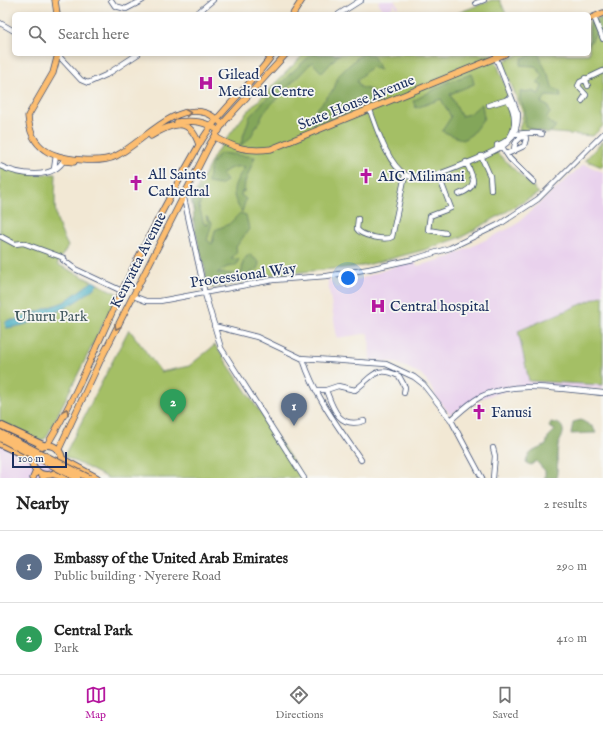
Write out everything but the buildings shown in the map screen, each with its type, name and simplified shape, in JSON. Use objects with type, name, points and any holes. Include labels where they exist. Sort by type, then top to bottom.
[{"type":"highway","points":[[0,425],[43,446],[58,451],[62,459],[97,478]]},
{"type":"highway","points":[[0,430],[28,445],[43,446]]},
{"type":"highway","points":[[0,433],[89,478]]},
{"type":"highway","points":[[0,438],[77,478]]},
{"type":"highway","points":[[0,444],[32,459],[36,471],[44,477],[53,474],[59,469],[62,459]]},
{"type":"highway","points":[[32,459],[43,446]]},
{"type":"highway","points":[[53,474],[67,478]]},
{"type":"main road","points":[[56,0],[57,12]]},
{"type":"main road","points":[[294,12],[302,0]]},
{"type":"main road","points":[[299,12],[302,0]]},
{"type":"main road","points":[[592,18],[603,13]]},
{"type":"main road","points":[[57,56],[53,73],[30,110],[28,116],[28,124],[33,137],[44,150],[65,159],[101,164],[118,158],[166,126],[181,125],[190,128],[194,132],[199,145]]},
{"type":"main road","name":"Kenyatta Avenue","points":[[43,446],[98,343],[122,291],[199,145],[216,119],[244,90],[271,56]]},
{"type":"main road","name":"Kenyatta Avenue","points":[[58,451],[107,347],[214,137],[284,56]]},
{"type":"main road","name":"State House Avenue","points":[[214,137],[241,149],[271,149],[500,56]]},
{"type":"main road","points":[[244,90],[249,95]]},
{"type":"main road","points":[[65,159],[90,160],[111,158],[128,148],[169,118],[178,114],[199,111],[205,112],[223,125]]},
{"type":"main road","points":[[160,125],[193,121],[211,126],[219,131]]},
{"type":"main road","points":[[98,343],[107,347]]},
{"type":"main road","points":[[33,478],[36,471]]},
{"type":"street","points":[[111,0],[115,6],[126,9],[143,0]]},
{"type":"street","points":[[198,12],[213,0]]},
{"type":"street","points":[[342,12],[360,0]]},
{"type":"street","points":[[476,3],[484,0]]},
{"type":"street","points":[[592,18],[603,40]]},
{"type":"street","points":[[0,23],[12,30]]},
{"type":"street","points":[[60,56],[81,80],[88,83],[106,75],[135,56]]},
{"type":"street","points":[[370,110],[393,163],[405,175],[426,178],[438,174],[499,148],[510,141],[514,134],[518,122],[518,114],[496,58]]},
{"type":"street","points":[[582,101],[586,95],[578,86],[580,82],[585,78],[603,71]]},
{"type":"street","points":[[585,78],[588,86]]},
{"type":"street","points":[[489,105],[507,99],[513,99]]},
{"type":"street","points":[[499,148],[497,145],[502,143],[512,133],[515,121],[513,108],[507,99]]},
{"type":"street","points":[[514,151],[515,143],[525,135],[530,132],[542,134]]},
{"type":"street","points":[[514,134],[525,135]]},
{"type":"street","name":"Processional Way","points":[[133,296],[143,300],[153,301],[205,294],[233,287],[273,280],[327,276],[414,259],[465,242],[500,224],[538,199],[603,134]]},
{"type":"street","points":[[508,154],[524,146],[526,141],[525,135]]},
{"type":"street","points":[[499,148],[508,154],[534,182]]},
{"type":"street","points":[[54,169],[56,155]]},
{"type":"street","points":[[481,156],[490,176],[492,190]]},
{"type":"street","points":[[0,166],[22,173],[36,174],[54,169],[65,159]]},
{"type":"street","points":[[459,194],[470,189],[473,183],[473,176],[466,162]]},
{"type":"street","points":[[438,174],[451,208],[430,216],[428,230],[446,233]]},
{"type":"street","points":[[358,219],[357,229],[360,233],[386,239],[392,237],[405,175]]},
{"type":"street","points":[[184,198],[205,294],[221,348],[304,478]]},
{"type":"street","points":[[0,236],[15,244],[23,243],[64,259],[76,269],[122,291]]},
{"type":"street","points":[[214,326],[226,331],[257,337],[304,359],[378,362],[391,365],[418,379],[450,420],[482,478]]},
{"type":"street","points":[[216,335],[226,331]]},
{"type":"street","points":[[304,359],[332,420],[361,460]]},
{"type":"street","points":[[317,390],[326,390],[338,386],[355,390],[370,376],[381,372],[400,376],[405,387],[404,393]]},
{"type":"street","points":[[450,420],[474,401],[497,391],[532,388],[603,393]]},
{"type":"street","points":[[326,390],[333,409],[341,419],[352,424],[364,421]]},
{"type":"street","points":[[493,448],[495,456],[493,478]]},
{"type":"shaded area","points":[[380,0],[394,0],[399,7],[397,8],[393,2],[394,6],[384,12],[378,2]]},
{"type":"shaded area","points":[[584,164],[603,172],[603,389],[535,386],[509,390],[476,400],[450,414],[435,396],[434,391],[421,374],[394,362],[370,360],[369,333],[337,338],[327,276],[336,288],[414,259],[417,266],[450,257],[514,226]]},
{"type":"shaded area","points":[[0,436],[83,478],[0,478]]},
{"type":"green space","points":[[492,0],[500,0],[505,12],[460,12]]},
{"type":"green space","points":[[603,17],[603,33],[596,33],[591,42],[591,21]]},
{"type":"green space","points":[[603,20],[603,126],[593,136],[519,130],[523,113],[502,62],[516,56],[591,56],[591,25]]},
{"type":"green space","points":[[302,56],[494,56],[515,110],[514,131],[494,150],[539,193],[462,237],[424,250],[363,266],[261,276],[211,285],[191,201],[215,154],[246,113]]},
{"type":"green space","points":[[310,56],[337,56],[322,73],[312,62],[265,111],[250,138],[240,146],[250,116],[289,75]]},
{"type":"green space","points":[[359,56],[373,56],[380,70],[371,67],[357,80],[360,87],[371,90],[381,99],[315,126],[310,117],[334,89],[338,76]]},
{"type":"green space","points":[[529,56],[540,56],[550,78],[552,87],[560,92],[561,97],[546,96],[541,103],[548,106],[550,113],[546,119],[556,127],[548,134],[525,126],[525,111],[520,100],[520,92],[532,91],[539,94],[542,86],[537,83],[543,76],[535,66],[520,65],[522,58]]},
{"type":"green space","points":[[472,74],[474,84],[450,94],[461,116],[469,114],[482,104],[484,118],[472,134],[463,140],[442,131],[451,117],[441,99],[416,108],[413,101],[450,81]]},
{"type":"green space","points":[[603,141],[602,167],[585,160]]},
{"type":"green space","points":[[221,153],[255,157],[245,182],[244,192],[242,191],[241,195],[246,199],[242,212],[235,199],[234,188],[245,167],[230,168],[222,174],[227,181],[220,185],[208,183],[211,166]]},
{"type":"green space","name":"Uhuru Park","points":[[0,165],[33,174],[56,174],[55,195],[57,219],[68,246],[57,264],[118,294],[46,438],[38,442],[0,425]]},
{"type":"green space","points":[[200,188],[204,192],[199,206],[204,224],[208,225],[206,216],[212,223],[207,240],[212,244],[215,230],[229,224],[240,213],[246,215],[249,229],[236,247],[237,252],[231,259],[239,259],[236,266],[227,267],[217,273],[235,274],[242,272],[243,261],[249,254],[259,262],[258,269],[251,272],[252,281],[211,288],[205,280],[206,274],[194,226],[193,202]]},
{"type":"green space","points":[[603,295],[603,385],[529,381],[518,331]]},
{"type":"green space","points":[[129,329],[161,372],[189,366],[215,345],[304,478],[108,478],[64,456]]},
{"type":"green space","points":[[581,420],[593,427],[596,433],[571,434],[573,422]]},
{"type":"green space","points":[[551,422],[557,423],[562,427],[563,435],[558,447],[556,478],[544,478],[545,471],[536,461],[531,465],[526,463],[530,453],[546,445],[548,437],[555,430],[549,427]]},
{"type":"water","points":[[93,281],[98,284],[90,292],[68,306],[55,313],[29,323],[6,328],[5,323],[8,320],[14,320],[64,302]]},
{"type":"place","name":"Gilead Medical Centre","points":[[206,83]]},
{"type":"place","name":"AIC Milimani","points":[[366,176]]},
{"type":"place","name":"All Saints Cathedral","points":[[136,183]]},
{"type":"place","name":"Central hospital","points":[[378,306]]},
{"type":"place","name":"Fanusi","points":[[479,412]]},
{"type":"place","name":"Central Park","points":[[173,422]]},
{"type":"place","name":"Embassy of the United Arab Emirates","points":[[294,426]]}]
